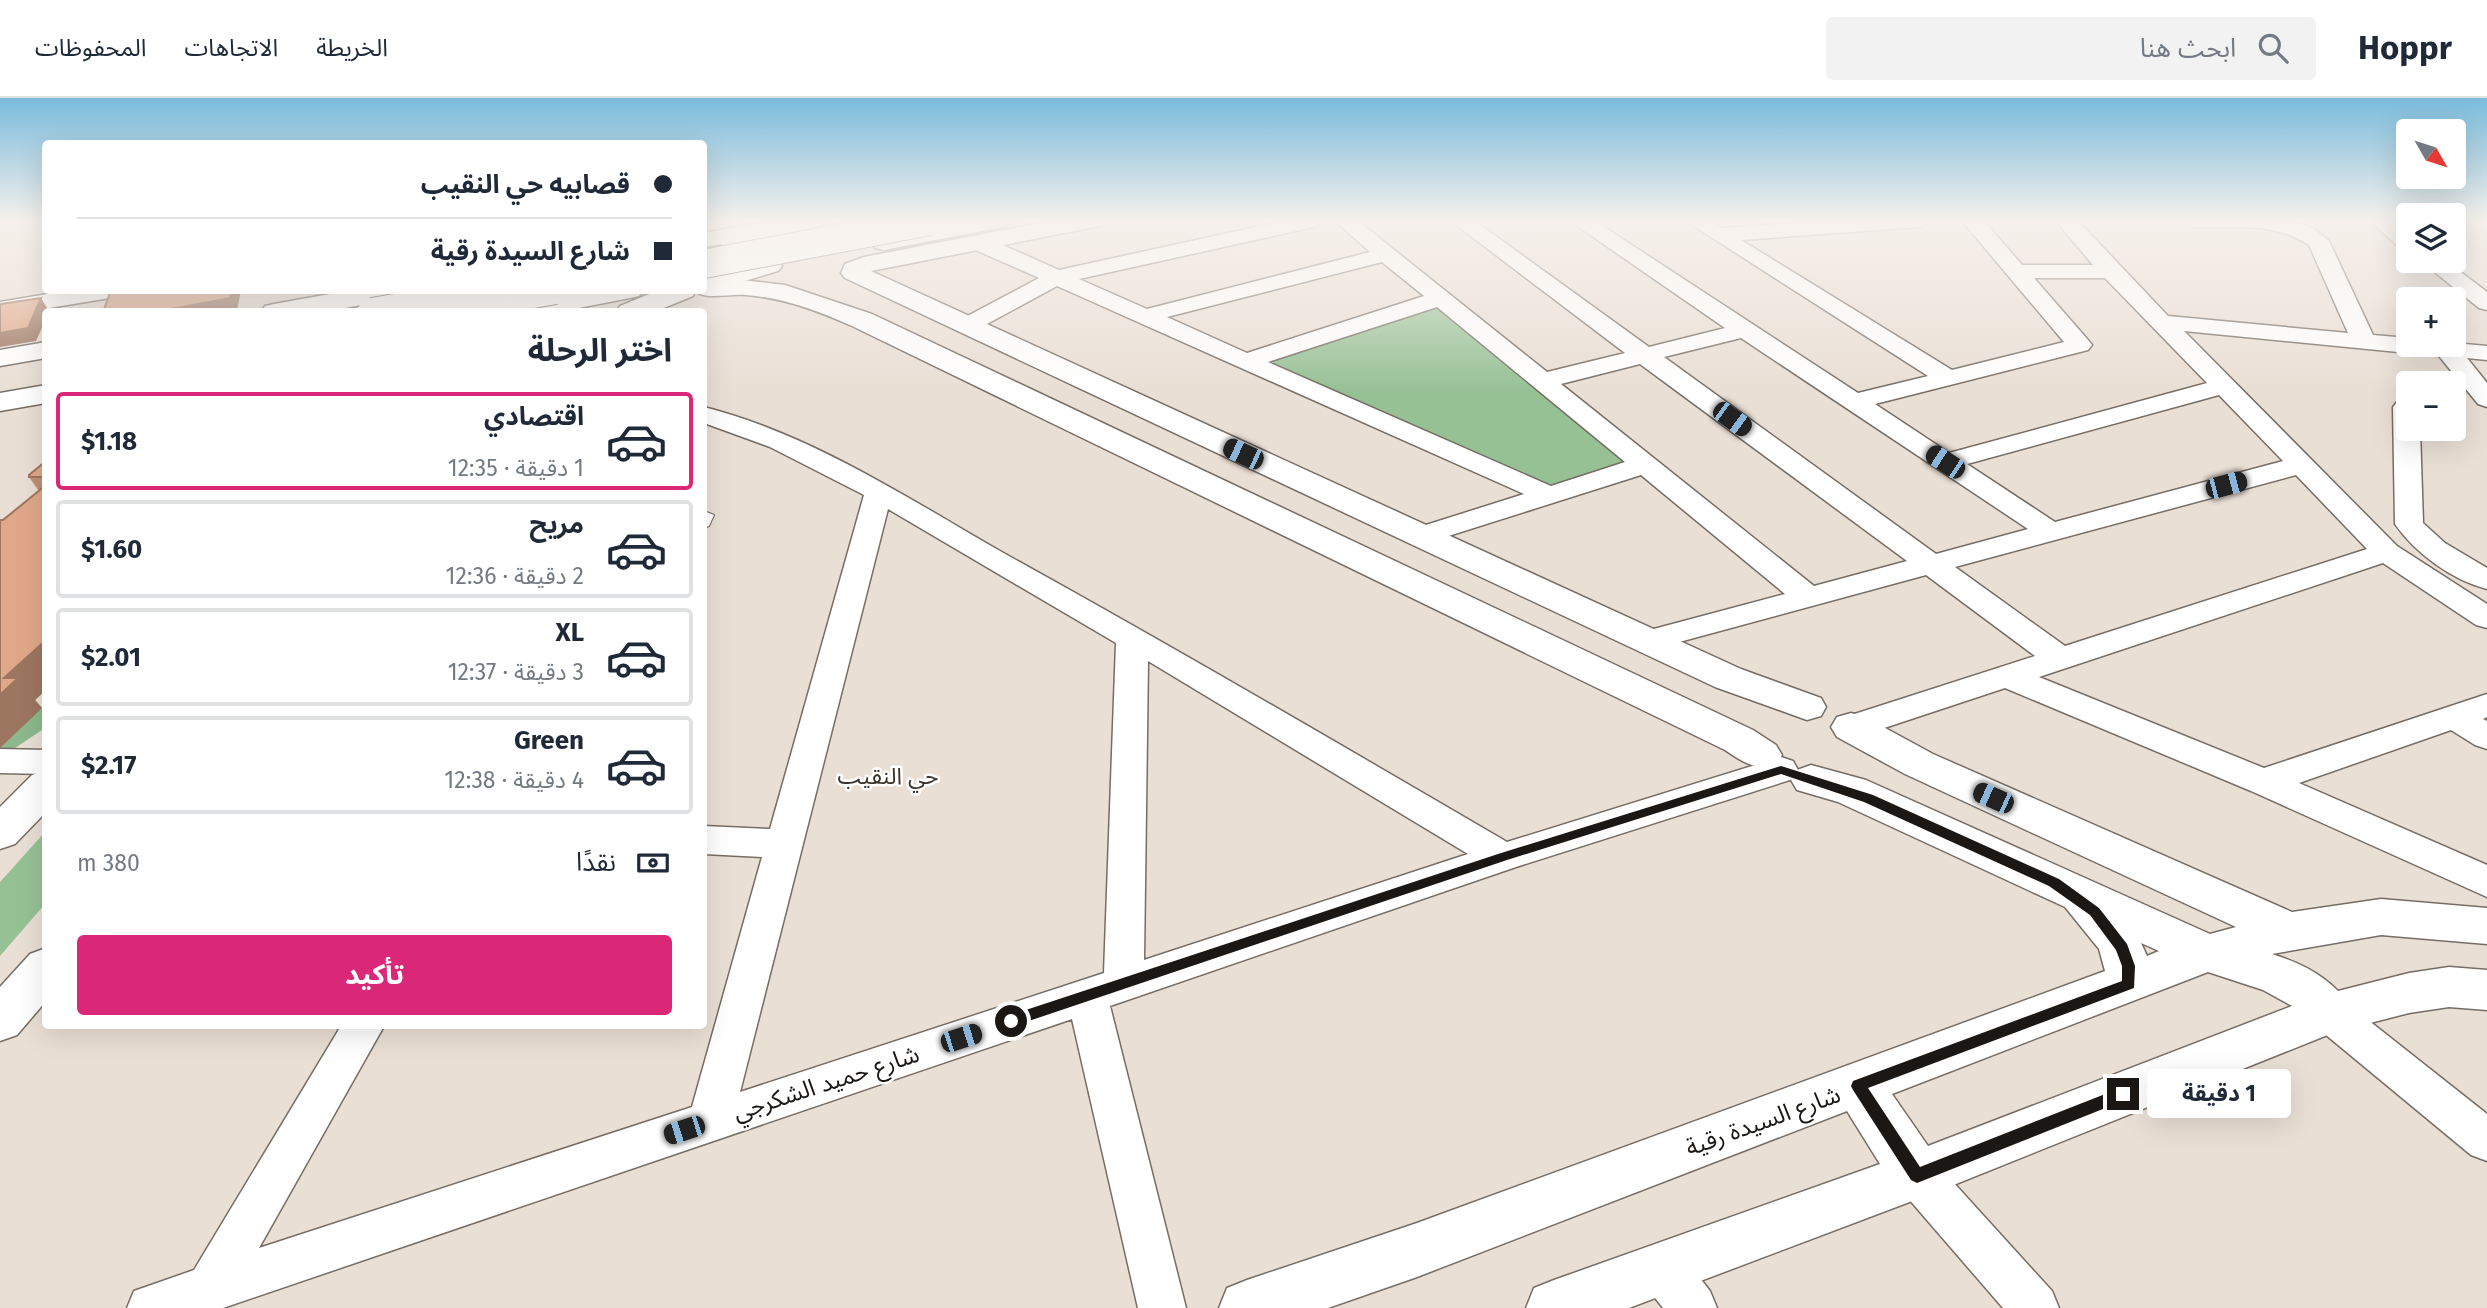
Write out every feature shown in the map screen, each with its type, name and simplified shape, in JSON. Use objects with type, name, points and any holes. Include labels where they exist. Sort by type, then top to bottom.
[{"type":"main road","points":[[707,285],[733,277]]},
{"type":"main road","points":[[838,310],[864,305],[882,295],[878,277]]},
{"type":"main road","points":[[880,277],[924,307],[1728,678],[1830,714],[1919,764],[2288,931]]},
{"type":"main road","points":[[707,286],[756,288],[838,310],[877,327],[1694,719],[1785,768],[1886,806],[2207,953],[2278,975],[2307,991],[2329,1013]]},
{"type":"main road","points":[[349,299],[371,294]]},
{"type":"main road","points":[[297,308],[377,294]]},
{"type":"main road","points":[[395,308],[475,294]]},
{"type":"main road","points":[[505,308],[519,294]]},
{"type":"main road","points":[[455,308],[533,294]]},
{"type":"main road","points":[[548,308],[657,294]]},
{"type":"main road","points":[[349,299],[384,300],[391,302],[395,308]]},
{"type":"main road","points":[[877,327],[900,311],[924,307]]},
{"type":"main road","points":[[0,358],[42,351]]},
{"type":"main road","points":[[0,371],[42,365]]},
{"type":"main road","points":[[0,382],[42,375]]},
{"type":"main road","points":[[0,402],[42,395]]},
{"type":"main road","points":[[1694,719],[1716,710],[1723,703],[1729,687],[1728,678]]},
{"type":"main road","points":[[1807,707],[1772,709],[1759,717],[1754,728],[1754,741],[1785,768],[1835,780],[1854,773],[1864,760],[1863,744],[1851,727]]},
{"type":"main road","points":[[1886,806],[1875,791],[1874,777],[1883,767],[1899,762],[1919,764]]},
{"type":"main road","points":[[0,833],[42,789]]},
{"type":"main road","points":[[2054,882],[2085,903],[2111,929],[2122,947],[2128,966],[2129,984]]},
{"type":"main road","name":"شارع السيدة رقية","points":[[1247,1308],[1430,1245],[2207,953],[2288,931],[2381,917],[2487,926]]},
{"type":"main road","points":[[0,1021],[42,972]]},
{"type":"main road","points":[[1554,1308],[1917,1175],[2329,1013],[2409,993],[2449,987],[2487,990]]},
{"type":"main road","points":[[1858,1086],[1917,1175]]},
{"type":"street","points":[[966,326],[1056,277]]},
{"type":"street","points":[[1058,277],[1549,495]]},
{"type":"street","points":[[1145,316],[1295,277]]},
{"type":"street","points":[[1416,277],[1808,597]]},
{"type":"street","points":[[1538,277],[2061,659]]},
{"type":"street","points":[[1665,277],[2051,532]]},
{"type":"street","points":[[1786,277],[1948,378]]},
{"type":"street","points":[[1854,402],[2080,345],[2021,277]]},
{"type":"street","points":[[2117,277],[2387,552],[2487,618]]},
{"type":"street","points":[[2335,277],[2365,343]]},
{"type":"street","points":[[2454,277],[2487,303]]},
{"type":"street","points":[[0,310],[93,294]]},
{"type":"street","points":[[1245,361],[1442,299]]},
{"type":"street","points":[[2161,322],[2396,346]]},
{"type":"street","points":[[1542,381],[1745,330]]},
{"type":"street","points":[[2466,352],[2487,354]]},
{"type":"street","points":[[2453,357],[2487,399]]},
{"type":"street","points":[[1945,462],[2224,386]]},
{"type":"street","points":[[707,416],[783,444],[878,493],[1132,638],[1503,857]]},
{"type":"street","points":[[2407,441],[2409,524],[2416,533],[2478,568]]},
{"type":"street","points":[[1420,536],[1645,465]]},
{"type":"street","points":[[1646,640],[2301,465]]},
{"type":"street","points":[[710,1122],[878,493]]},
{"type":"street","points":[[1851,727],[2387,552]]},
{"type":"street","points":[[2425,578],[2478,568]]},
{"type":"street","points":[[1132,638],[1105,990],[1161,1308]]},
{"type":"street","points":[[2006,676],[2263,782],[2445,860],[2487,882]]},
{"type":"street","points":[[2263,782],[2487,705]]},
{"type":"street","points":[[2454,716],[2487,737]]},
{"type":"street","points":[[0,761],[42,762]]},
{"type":"street","name":"شارع حميد الشكرجي","points":[[151,1308],[1503,857],[1785,768]]},
{"type":"street","points":[[707,840],[784,844]]},
{"type":"street","points":[[2329,1013],[2487,1141]]},
{"type":"street","points":[[210,1289],[361,1029]]},
{"type":"street","points":[[1917,1175],[2035,1308]]},
{"type":"street","points":[[1661,1267],[1693,1308]]},
{"type":"green space","points":[[1439,307],[1625,463],[1551,488],[1266,361]]},
{"type":"green space","points":[[42,707],[42,730],[0,758],[0,738],[10,738]]},
{"type":"green space","points":[[42,835],[42,907],[0,956],[0,882]]},
{"type":"building","points":[[110,294],[231,294],[230,298],[177,308],[104,308]]},
{"type":"building","points":[[41,298],[28,328],[0,333],[1,304]]},
{"type":"building","points":[[42,464],[42,477],[29,475]]},
{"type":"building","points":[[42,488],[42,644],[4,678],[18,678],[0,695],[0,520]]},
{"type":"district","name":"حي النقيب","points":[[888,776]]},
{"type":"route","points":[[1011,1021],[1503,857],[1781,770],[1869,798],[2054,882],[2095,911],[2122,947],[2128,966],[2129,984],[1858,1086],[1917,1175],[2123,1094]]}]
